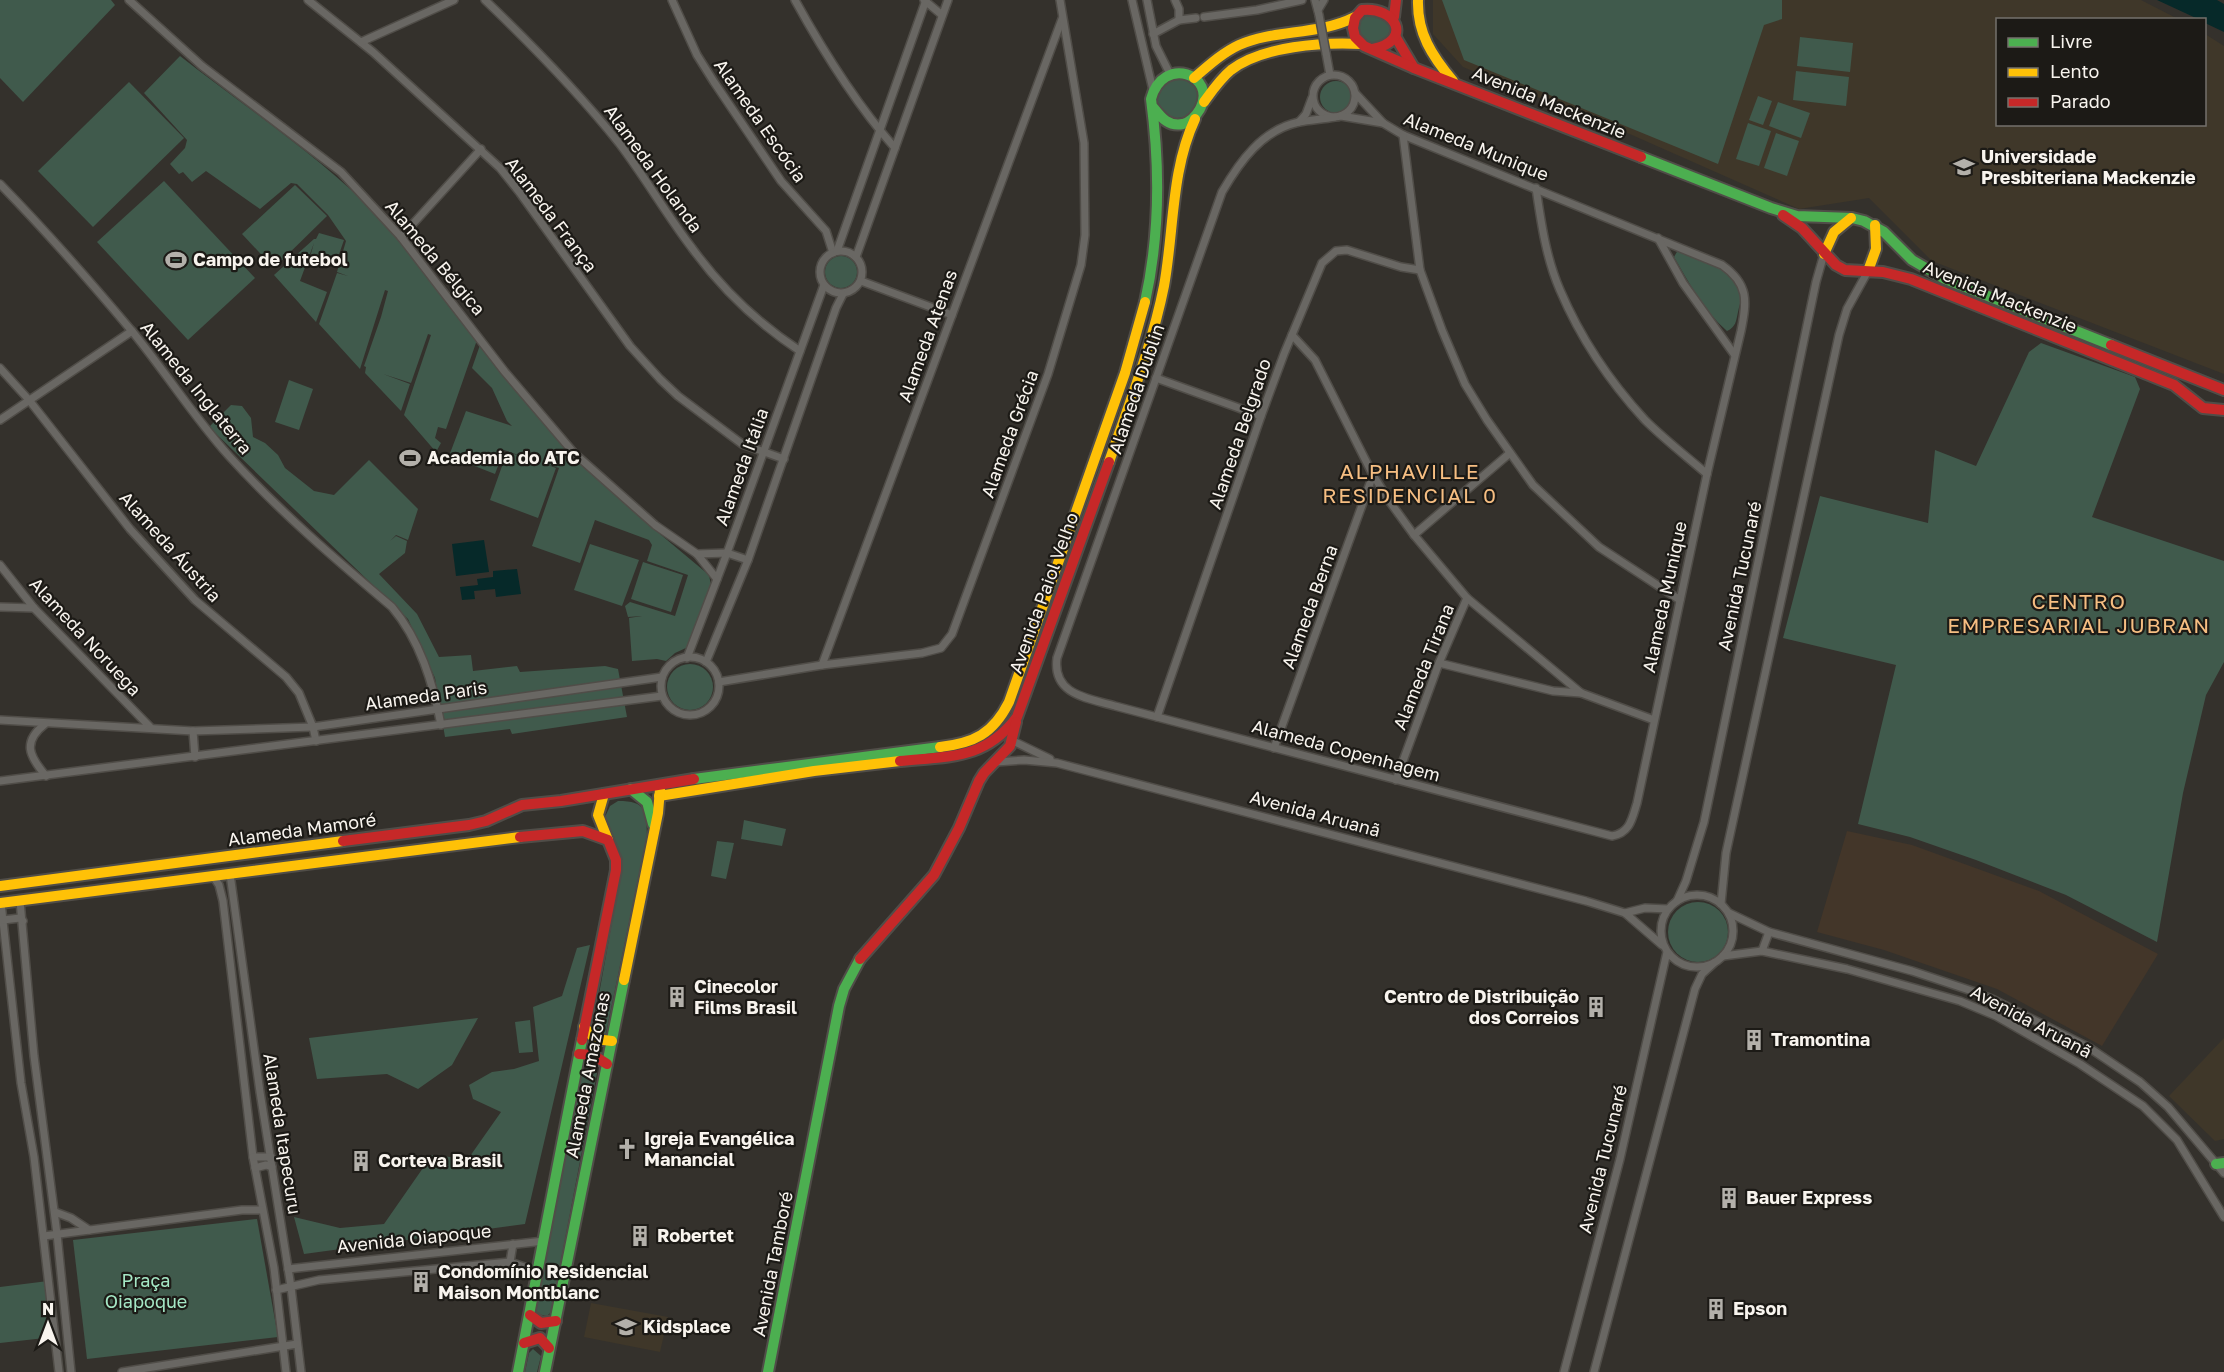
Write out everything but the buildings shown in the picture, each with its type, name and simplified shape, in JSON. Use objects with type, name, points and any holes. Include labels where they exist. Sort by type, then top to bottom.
[{"type":"main road","points":[[1373,49],[1386,46],[1395,36],[1397,30],[1394,17],[1396,0]]},
{"type":"main road","points":[[1418,0],[1417,18],[1424,42],[1432,57],[1455,83]]},
{"type":"main road","points":[[1194,78],[1245,42],[1341,24],[1355,17],[1368,4],[1379,6],[1394,17]]},
{"type":"main road","points":[[1355,17],[1353,32],[1361,44]]},
{"type":"main road","points":[[1395,36],[1414,68]]},
{"type":"main road","name":"Avenida Paiol Velho","points":[[659,796],[814,771],[966,754],[994,741],[1005,732],[1017,717],[1138,380],[1164,284],[1180,161],[1186,138],[1195,118],[1204,102],[1226,74],[1250,59],[1280,51],[1338,44],[1361,44],[1373,49]]},
{"type":"main road","name":"Avenida Mackenzie","points":[[1373,49],[1414,68],[1773,209],[1807,217],[1851,218],[1875,225],[1912,260],[1943,278],[2219,389]]},
{"type":"main road","points":[[1153,90],[1156,83],[1170,74],[1186,74],[1194,78],[1204,93],[1204,102]]},
{"type":"main road","name":"Avenida Paiol Velho","points":[[631,789],[660,783],[958,745],[973,741],[996,726],[1009,702],[1125,374],[1141,320],[1149,284],[1156,218],[1157,157],[1153,90]]},
{"type":"main road","points":[[1153,107],[1162,120],[1170,124],[1179,125],[1195,118]]},
{"type":"main road","name":"Avenida Mackenzie","points":[[1773,209],[1802,228],[1824,254],[1845,270],[1905,277],[2174,385],[2208,409],[2224,410]]},
{"type":"main road","points":[[1824,254],[1834,232],[1851,218]]},
{"type":"main road","points":[[1868,271],[1876,249],[1875,225]]},
{"type":"main road","points":[[2195,402],[2196,390],[2203,384]]},
{"type":"main road","points":[[2208,409],[2217,401],[2219,389]]},
{"type":"main road","name":"Avenida Tamboré","points":[[768,1372],[844,989],[861,957],[934,875],[959,828],[979,781],[1013,741],[1017,717]]},
{"type":"main road","points":[[966,754],[979,755],[996,762]]},
{"type":"main road","name":"Alameda Amazonas","points":[[545,1372],[654,827],[660,783]]},
{"type":"main road","points":[[631,789],[643,796],[647,802],[654,827]]},
{"type":"main road","name":"Alameda Mamoré","points":[[0,886],[135,870],[486,821],[522,805],[631,789]]},
{"type":"main road","name":"Alameda Amazonas","points":[[518,1372],[616,870],[616,860],[598,815],[604,794]]},
{"type":"main road","name":"Alameda Mamoré","points":[[1,903],[583,831],[608,840]]},
{"type":"main road","points":[[414,832],[417,850]]},
{"type":"main road","points":[[135,870],[137,887]]},
{"type":"main road","points":[[584,1027],[596,1040],[612,1041]]},
{"type":"main road","points":[[579,1054],[593,1055],[607,1064]]},
{"type":"main road","points":[[530,1315],[540,1323],[556,1321]]},
{"type":"main road","points":[[524,1343],[540,1338],[549,1348]]},
{"type":"street","name":"Alameda Bélgica","points":[[129,0],[202,66],[341,172],[401,237],[506,372],[574,453],[655,525],[697,555],[717,579]]},
{"type":"street","name":"Alameda França","points":[[308,0],[361,42],[500,168],[630,346],[660,379],[678,396],[742,444],[784,459]]},
{"type":"street","points":[[361,42],[453,0]]},
{"type":"street","name":"Alameda Holanda","points":[[485,0],[568,83],[619,144],[692,249],[717,279],[755,316],[800,351]]},
{"type":"street","name":"Alameda Escócia","points":[[672,0],[697,56],[781,181],[826,231],[835,252]]},
{"type":"street","points":[[795,0],[812,32],[879,130],[895,148]]},
{"type":"street","points":[[856,257],[948,0]]},
{"type":"street","name":"Alameda Grécia","points":[[719,682],[822,665],[922,653],[941,648],[952,634],[1048,374],[1081,265],[1085,235],[1084,142],[1060,0]]},
{"type":"street","points":[[1153,90],[1133,3],[1148,0],[1153,34],[1170,74]]},
{"type":"street","points":[[1175,0],[1179,9],[1179,20]]},
{"type":"street","points":[[1204,17],[1257,10],[1302,0]]},
{"type":"street","points":[[1315,0],[1330,75]]},
{"type":"street","points":[[1319,12],[1324,0]]},
{"type":"street","points":[[835,252],[844,251],[856,257],[862,268],[861,281],[854,290],[843,294],[832,292],[824,285],[820,275],[821,264],[835,252],[925,1],[942,15]]},
{"type":"street","name":"Alameda Atenas","points":[[822,665],[1063,17]]},
{"type":"street","points":[[1153,34],[1179,20],[1196,18]]},
{"type":"street","points":[[1299,122],[1306,114],[1313,94],[1320,80],[1330,75],[1343,77],[1349,81],[1355,93],[1350,109],[1338,116],[1328,116],[1317,108],[1313,94]]},
{"type":"street","name":"Alameda Munique","points":[[1355,93],[1383,123],[1403,135],[1722,264],[1737,278],[1745,295],[1746,308],[1707,474],[1632,821],[1624,832],[1612,836]]},
{"type":"street","name":"Alameda Munique","points":[[1338,116],[1383,123]]},
{"type":"street","name":"Alameda Dublin","points":[[1072,693],[1059,681],[1056,673],[1057,658],[1222,192],[1236,168],[1257,145],[1271,134],[1299,122],[1338,116]]},
{"type":"street","points":[[1403,135],[1420,270],[1465,384],[1533,485],[1599,547],[1680,600]]},
{"type":"street","points":[[401,237],[481,149]]},
{"type":"street","name":"Alameda Inglaterra","points":[[0,184],[41,226],[132,331],[208,432],[230,457],[285,515],[399,615],[410,631],[426,667],[441,725]]},
{"type":"street","points":[[1536,188],[1542,233],[1560,290],[1589,347],[1618,388],[1646,420],[1707,474]]},
{"type":"street","points":[[1658,238],[1683,283],[1734,354]]},
{"type":"street","name":"Alameda Belgrado","points":[[1157,717],[1261,416],[1322,264],[1336,251],[1356,252],[1387,263],[1420,270]]},
{"type":"street","name":"Avenida Tucunaré","points":[[1677,901],[1686,881],[1704,822],[1824,254]]},
{"type":"street","points":[[1721,904],[1726,853],[1839,335],[1847,309],[1868,271]]},
{"type":"street","points":[[861,281],[952,315]]},
{"type":"street","name":"Alameda Itália","points":[[687,658],[728,553],[824,285]]},
{"type":"street","name":"Alameda Itália","points":[[705,662],[748,560],[836,308],[843,294]]},
{"type":"street","points":[[0,420],[132,331]]},
{"type":"street","points":[[1292,336],[1315,360],[1373,475],[1414,535],[1467,598],[1581,693]]},
{"type":"street","name":"Alameda Áustria","points":[[0,368],[29,400],[130,529],[195,600],[286,677],[299,693],[313,727],[316,741]]},
{"type":"street","points":[[1156,378],[1261,416]]},
{"type":"street","points":[[1414,535],[1510,453]]},
{"type":"street","name":"Alameda Berna","points":[[1274,748],[1373,475]]},
{"type":"street","points":[[697,555],[728,553],[748,560]]},
{"type":"street","name":"Alameda Noruega","points":[[0,565],[34,608],[150,727]]},
{"type":"street","name":"Alameda Tirana","points":[[1396,780],[1439,663],[1467,598]]},
{"type":"street","points":[[0,607],[34,608]]},
{"type":"street","points":[[687,658],[696,658],[705,662],[716,674],[719,682],[717,698],[707,710],[701,713],[685,715],[671,709],[662,696],[662,677],[669,666],[687,658]]},
{"type":"street","points":[[1439,663],[1553,690],[1581,693],[1654,720]]},
{"type":"street","name":"Alameda Paris","points":[[0,720],[193,731],[313,727],[662,677]]},
{"type":"street","name":"Alameda Copenhagem","points":[[1072,693],[1612,836]]},
{"type":"street","name":"Alameda Paris","points":[[0,781],[662,696]]},
{"type":"street","points":[[45,724],[35,732],[30,746],[35,763],[46,776]]},
{"type":"street","points":[[193,731],[195,757]]},
{"type":"street","points":[[1013,741],[1057,763]]},
{"type":"street","name":"Avenida Aruanã","points":[[996,762],[1024,760],[1057,763],[1224,805],[1625,913],[1665,948]]},
{"type":"street","name":"Alameda Itapecuru","points":[[230,874],[291,1287],[301,1372]]},
{"type":"street","name":"Alameda Itapecuru","points":[[213,876],[219,885],[223,901],[253,1157],[276,1290],[286,1372]]},
{"type":"street","points":[[1594,1372],[1695,989],[1702,974],[1724,956],[1730,947],[1733,935],[1733,924],[1729,913],[1721,904],[1700,895],[1688,896],[1677,901],[1668,909],[1662,920],[1660,932],[1665,948],[1679,963],[1690,967],[1703,967],[1714,963]]},
{"type":"street","points":[[20,901],[34,1056],[55,1212],[71,1372]]},
{"type":"street","points":[[223,901],[234,901]]},
{"type":"street","points":[[1,903],[18,1056],[34,1157],[59,1372]]},
{"type":"street","name":"Avenida Aruanã","points":[[1625,913],[1645,908],[1668,909]]},
{"type":"street","name":"Avenida Aruanã","points":[[1729,913],[1769,932],[1912,971],[1972,991],[2088,1047],[2140,1082],[2168,1107],[2220,1163],[2224,1173]]},
{"type":"street","points":[[3,920],[20,918],[22,921]]},
{"type":"street","points":[[1762,951],[1769,932]]},
{"type":"street","name":"Avenida Tucunaré","points":[[1564,1372],[1620,1159],[1665,948]]},
{"type":"street","name":"Avenida Aruanã","points":[[1724,956],[1762,951],[1847,969],[1960,1001],[1996,1016],[2069,1057],[2129,1095],[2158,1119],[2177,1140],[2224,1217]]},
{"type":"street","points":[[16,1038],[32,1037]]},
{"type":"street","points":[[18,1056],[28,1054],[34,1056]]},
{"type":"street","points":[[34,1157],[48,1155]]},
{"type":"street","points":[[253,1157],[271,1157]]},
{"type":"street","points":[[255,1168],[266,1165],[272,1167]]},
{"type":"street","points":[[44,1236],[242,1210],[261,1210]]},
{"type":"street","points":[[55,1212],[71,1218],[89,1230]]},
{"type":"street","name":"Avenida Oiapoque","points":[[288,1269],[544,1241]]},
{"type":"street","points":[[513,1244],[510,1262],[527,1268],[537,1275]]},
{"type":"street","name":"Avenida Oiapoque","points":[[276,1290],[319,1280],[510,1262]]},
{"type":"street","points":[[122,1372],[297,1344]]},
{"type":"shaded area","name":"Universidade Presbiteriana Mackenzie","points":[[1433,0],[2141,0],[2176,18],[1996,18],[1996,126],[2206,126],[2206,35],[2224,46],[2224,374],[1932,261],[1869,198],[1799,209],[1632,135],[1463,67],[1433,34]]},
{"type":"shaded area","points":[[1847,831],[1912,845],[2039,891],[2158,954],[2102,1046],[1997,989],[1884,950],[1817,932]]},
{"type":"shaded area","points":[[2224,1038],[2224,1139],[2215,1141],[2169,1096]]},
{"type":"shaded area","name":"Kidsplace","points":[[591,1303],[668,1317],[660,1352],[584,1337]]},
{"type":"green space","points":[[0,0],[111,0],[115,5],[23,102],[0,78]]},
{"type":"green space","points":[[1442,0],[1782,0],[1782,19],[1764,25],[1718,164],[1464,60]]},
{"type":"green space","points":[[1373,8],[1393,25],[1391,33],[1383,43],[1367,42],[1357,32],[1358,19]]},
{"type":"green space","points":[[1800,37],[1853,43],[1850,72],[1797,66]]},
{"type":"green space","points":[[180,56],[310,155],[360,198],[408,249],[477,340],[446,429],[438,427],[435,438],[441,443],[436,452],[404,415],[431,335],[428,334],[411,383],[383,374],[410,384],[401,411],[365,373],[366,367],[364,366],[388,291],[385,290],[360,369],[319,324],[337,273],[348,276],[337,272],[346,241],[328,215],[297,184],[291,183],[260,209],[206,171],[192,182],[183,172],[179,174],[170,164],[185,148],[187,140],[144,93]]},
{"type":"green space","points":[[1796,71],[1849,77],[1846,106],[1793,100]]},
{"type":"green space","points":[[1177,76],[1192,82],[1198,97],[1192,112],[1177,118],[1162,112],[1156,97],[1162,82]]},
{"type":"green space","points":[[1336,81],[1347,86],[1352,97],[1347,108],[1336,113],[1325,108],[1320,97],[1325,86]]},
{"type":"green space","points":[[129,82],[184,138],[93,227],[38,171]]},
{"type":"green space","points":[[1758,96],[1772,101],[1763,125],[1749,120]]},
{"type":"green space","points":[[1778,102],[1810,113],[1801,138],[1769,126]]},
{"type":"green space","points":[[1748,123],[1771,131],[1759,166],[1736,159]]},
{"type":"green space","points":[[1776,133],[1799,141],[1787,176],[1764,168]]},
{"type":"green space","name":"Campo de futebol","points":[[164,181],[255,278],[188,340],[97,242]]},
{"type":"green space","points":[[295,185],[327,216],[274,268],[242,234]]},
{"type":"green space","points":[[319,233],[344,240],[335,266],[310,257],[314,243],[300,281],[327,292],[316,322],[274,275],[316,239]]},
{"type":"green space","points":[[1678,250],[1716,264],[1732,276],[1738,284],[1741,300],[1732,328],[1727,331],[1697,296],[1674,257]]},
{"type":"green space","points":[[841,256],[852,261],[857,272],[852,283],[841,288],[830,283],[825,272],[830,261]]},
{"type":"green space","points":[[2041,343],[2135,377],[2140,389],[2092,517],[2224,561],[2224,662],[2206,695],[2183,793],[2157,942],[2066,895],[1910,837],[1858,824],[1896,665],[1783,638],[1820,496],[1928,523],[1935,450],[1976,466],[2029,352]]},
{"type":"green space","points":[[480,345],[566,450],[636,514],[709,575],[711,585],[688,647],[675,653],[666,661],[657,659],[632,661],[629,618],[642,616],[628,617],[625,606],[630,602],[675,616],[688,575],[647,561],[652,545],[649,540],[595,520],[580,563],[532,546],[559,468],[542,463],[556,468],[538,518],[490,500],[507,452],[536,461],[504,450],[495,474],[449,456],[466,411],[512,426],[507,421],[492,388],[472,368]]},
{"type":"green space","points":[[289,380],[313,389],[299,430],[275,422]]},
{"type":"green space","points":[[231,405],[242,406],[251,418],[253,437],[265,443],[278,455],[285,468],[314,491],[334,495],[369,460],[418,509],[408,540],[396,535],[390,541],[396,536],[407,541],[405,553],[379,574],[417,614],[439,657],[471,655],[473,671],[517,666],[520,672],[605,666],[618,669],[627,717],[512,734],[510,729],[445,737],[435,678],[408,619],[209,427]]},
{"type":"green space","points":[[590,544],[639,560],[622,606],[574,590]]},
{"type":"green space","points":[[643,562],[683,575],[671,612],[631,599]]},
{"type":"green space","points":[[690,664],[699,665],[707,670],[712,678],[712,696],[707,704],[699,709],[690,710],[681,709],[673,704],[668,696],[667,687],[668,678],[673,670],[681,665]]},
{"type":"green space","points":[[618,801],[640,805],[645,814],[647,836],[606,1033],[597,1035],[594,1022],[623,861],[605,817],[610,806]]},
{"type":"green space","points":[[744,820],[786,829],[782,846],[741,839]]},
{"type":"green space","points":[[717,841],[734,843],[726,879],[711,876]]},
{"type":"green space","points":[[1698,902],[1715,907],[1723,915],[1728,932],[1723,949],[1715,957],[1698,962],[1681,957],[1673,949],[1668,932],[1673,915],[1681,907]]},
{"type":"green space","points":[[590,945],[525,1224],[304,1254],[294,1217],[340,1228],[384,1224],[432,1155],[468,1159],[501,1112],[473,1099],[469,1085],[492,1072],[514,1069],[539,1061],[533,1007],[562,996],[577,948]]},
{"type":"green space","points":[[478,1018],[452,1065],[418,1089],[387,1074],[317,1079],[309,1038]]},
{"type":"green space","points":[[530,1020],[533,1052],[519,1053],[515,1022]]},
{"type":"green space","points":[[589,1066],[597,1073],[551,1312],[547,1316],[537,1314],[537,1293],[581,1073]]},
{"type":"green space","name":"Praça Oiapoque","points":[[257,1219],[278,1337],[87,1359],[73,1240]]},
{"type":"green space","points":[[48,1281],[54,1337],[0,1343],[0,1287]]},
{"type":"green space","points":[[533,1349],[541,1356],[537,1372],[525,1372],[529,1353]]},
{"type":"water","points":[[2157,0],[2217,0],[2224,4],[2224,32],[2206,23],[2206,18],[2196,18]]},
{"type":"water","points":[[484,540],[489,572],[456,576],[452,544]]},
{"type":"water","points":[[517,569],[521,594],[496,597],[495,589],[474,591],[475,599],[462,600],[460,587],[478,585],[477,579],[493,577],[493,571]]},
{"type":"traffic: fast","points":[[1145,302],[1154,251],[1157,201],[1156,150],[1151,99],[1157,85],[1166,77],[1177,73],[1187,74],[1196,79],[1202,87],[1204,97],[1200,109],[1186,123],[1178,125],[1169,123],[1153,107]]},
{"type":"traffic: fast","points":[[1641,157],[1797,216],[1852,218],[1864,221],[1884,232],[1912,260],[1943,278],[2111,345]]},
{"type":"traffic: fast","points":[[694,779],[940,747]]},
{"type":"traffic: fast","points":[[631,789],[647,802],[653,824]]},
{"type":"traffic: fast","points":[[768,1372],[839,1006],[844,989],[860,959]]},
{"type":"traffic: fast","points":[[545,1372],[624,980]]},
{"type":"traffic: fast","points":[[518,1372],[582,1040]]},
{"type":"traffic: fast","points":[[2216,1164],[2224,1163]]},
{"type":"traffic: slow","points":[[1418,0],[1420,23],[1427,44],[1453,81]]},
{"type":"traffic: slow","points":[[1194,78],[1239,45],[1267,37],[1326,27],[1355,17]]},
{"type":"traffic: slow","points":[[1204,102],[1231,70],[1259,56],[1293,47],[1361,44]]},
{"type":"traffic: slow","points":[[1109,462],[1140,375],[1159,308],[1167,265],[1177,180],[1181,159],[1195,119]]},
{"type":"traffic: slow","points":[[1824,254],[1834,232],[1851,218]]},
{"type":"traffic: slow","points":[[1868,271],[1876,249],[1875,225]]},
{"type":"traffic: slow","points":[[940,747],[963,743],[981,735],[996,722],[1009,702],[1125,373],[1145,302]]},
{"type":"traffic: slow","points":[[659,796],[814,771],[900,761]]},
{"type":"traffic: slow","points":[[624,980],[658,813],[660,789]]},
{"type":"traffic: slow","points":[[604,794],[598,815],[608,840]]},
{"type":"traffic: slow","points":[[0,903],[520,837]]},
{"type":"traffic: slow","points":[[0,886],[343,841]]},
{"type":"traffic: slow","points":[[584,1027],[595,1039],[612,1041]]},
{"type":"traffic: jam","points":[[1394,17],[1396,0]]},
{"type":"traffic: jam","points":[[1373,49],[1386,45],[1393,39],[1396,32],[1395,25],[1391,18],[1383,13],[1362,10],[1355,18],[1353,28],[1355,37],[1364,46],[1414,68],[1641,157]]},
{"type":"traffic: jam","points":[[1395,36],[1414,68]]},
{"type":"traffic: jam","points":[[1783,215],[1802,228],[1836,265],[1845,270],[1883,272],[1911,279],[2174,385],[2203,408],[2224,410]]},
{"type":"traffic: jam","points":[[2111,345],[2224,390]]},
{"type":"traffic: jam","points":[[900,761],[950,756],[979,748],[1005,731],[1017,717],[1109,462]]},
{"type":"traffic: jam","points":[[860,959],[934,875],[959,828],[979,781],[1010,746],[1016,722]]},
{"type":"traffic: jam","points":[[343,841],[469,825],[486,821],[522,805],[561,801],[694,779]]},
{"type":"traffic: jam","points":[[520,837],[583,831],[608,840],[616,860],[616,870],[582,1040]]},
{"type":"traffic: jam","points":[[579,1054],[593,1055],[607,1064]]},
{"type":"traffic: jam","points":[[530,1315],[541,1323],[556,1321]]},
{"type":"traffic: jam","points":[[524,1343],[540,1338],[549,1348]]},
{"type":"place","name":"Universidade Presbiteriana Mackenzie","points":[[1964,167]]},
{"type":"place","name":"Campo de futebol","points":[[176,260]]},
{"type":"place","name":"Academia do ATC","points":[[410,458]]},
{"type":"place","name":"Cinecolor Films Brasil","points":[[677,997]]},
{"type":"place","name":"Centro de Distribuição dos Correios","points":[[1596,1007]]},
{"type":"place","name":"Tramontina","points":[[1754,1040]]},
{"type":"place","name":"Igreja Evangélica Manancial","points":[[627,1149]]},
{"type":"place","name":"Corteva Brasil","points":[[361,1161]]},
{"type":"place","name":"Bauer Express","points":[[1729,1198]]},
{"type":"place","name":"Robertet","points":[[640,1236]]},
{"type":"place","name":"Condomínio Residencial Maison Montblanc","points":[[421,1282]]},
{"type":"place","name":"Epson","points":[[1716,1309]]},
{"type":"place","name":"Kidsplace","points":[[626,1327]]},
{"type":"district","name":"ALPHAVILLE RESIDENCIAL 0","points":[[1410,484]]},
{"type":"district","name":"CENTRO EMPRESARIAL JUBRAN","points":[[2079,614]]}]
